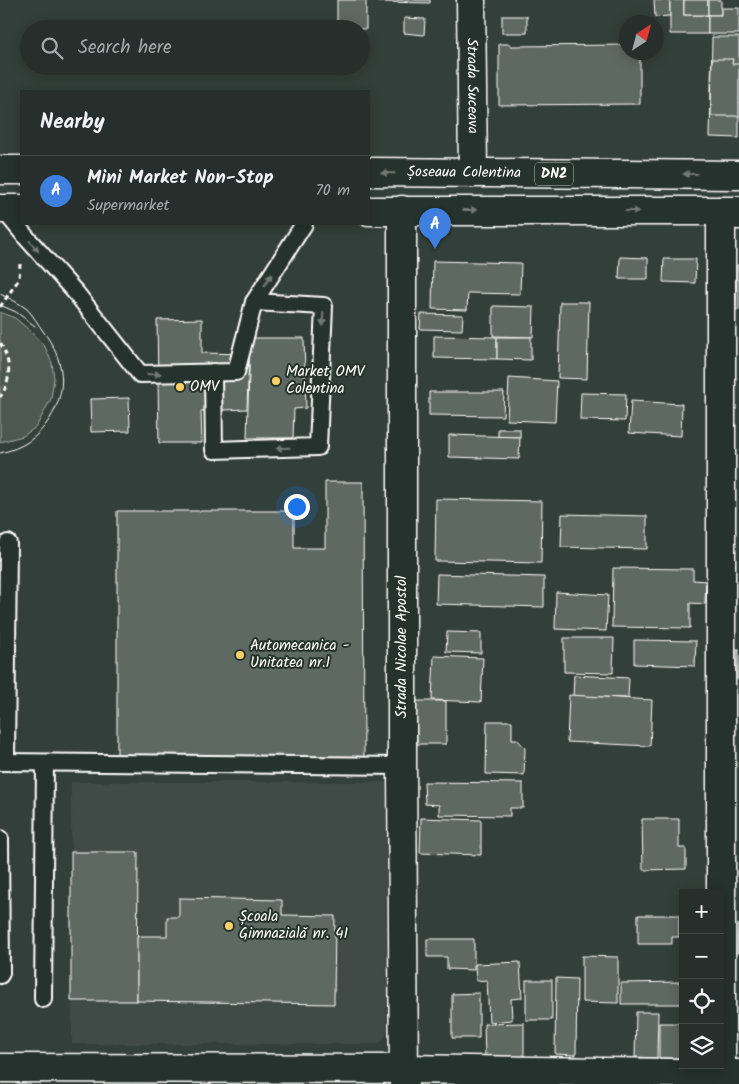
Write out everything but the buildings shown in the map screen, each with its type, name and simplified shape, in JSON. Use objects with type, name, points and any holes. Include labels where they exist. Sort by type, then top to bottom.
[{"type":"street","name":"Strada Suceava","points":[[471,0],[473,173]]},
{"type":"street","points":[[0,170],[20,170]]},
{"type":"street","name":"Șoseaua Colentina","points":[[370,172],[739,174]]},
{"type":"street","name":"Strada Nicolae Apostol","points":[[402,210],[404,1076]]},
{"type":"street","points":[[0,1068],[195,1077],[727,1077],[733,212],[370,211]]},
{"type":"lane","points":[[8,209],[25,236],[76,293],[140,374],[236,372],[254,302],[303,225]]},
{"type":"lane","points":[[213,372],[214,450],[318,447],[324,306],[254,302]]},
{"type":"lane","points":[[8,543],[3,762],[402,766]]},
{"type":"lane","points":[[42,999],[45,763]]},
{"type":"lane","points":[[0,839],[0,975]]},
{"type":"path","points":[[0,307],[19,279],[20,260]]},
{"type":"path","points":[[0,343],[8,361],[9,372],[7,384],[0,397]]},
{"type":"shaded area","points":[[0,312],[15,318],[45,347],[52,363],[54,378],[51,399],[36,427],[23,436],[0,442]]},
{"type":"shaded area","name":"Școala Gimnazială nr. 41","points":[[71,782],[386,782],[387,1031],[382,1041],[378,1044],[72,1044]]},
{"type":"tram line","points":[[0,294],[27,309],[56,352],[61,374],[59,397],[49,420],[28,442],[0,453]]},
{"type":"tram line","points":[[0,305],[16,312],[35,326]]},
{"type":"place","name":"Mini Market Non-Stop","points":[[435,249]]},
{"type":"place","name":"Market OMV Colentina","points":[[276,381]]},
{"type":"place","name":"OMV","points":[[180,387]]},
{"type":"place","name":"Automecanica - Unitatea nr.1","points":[[240,655]]},
{"type":"place","name":"Școala Gimnazială nr. 41","points":[[229,926]]}]
